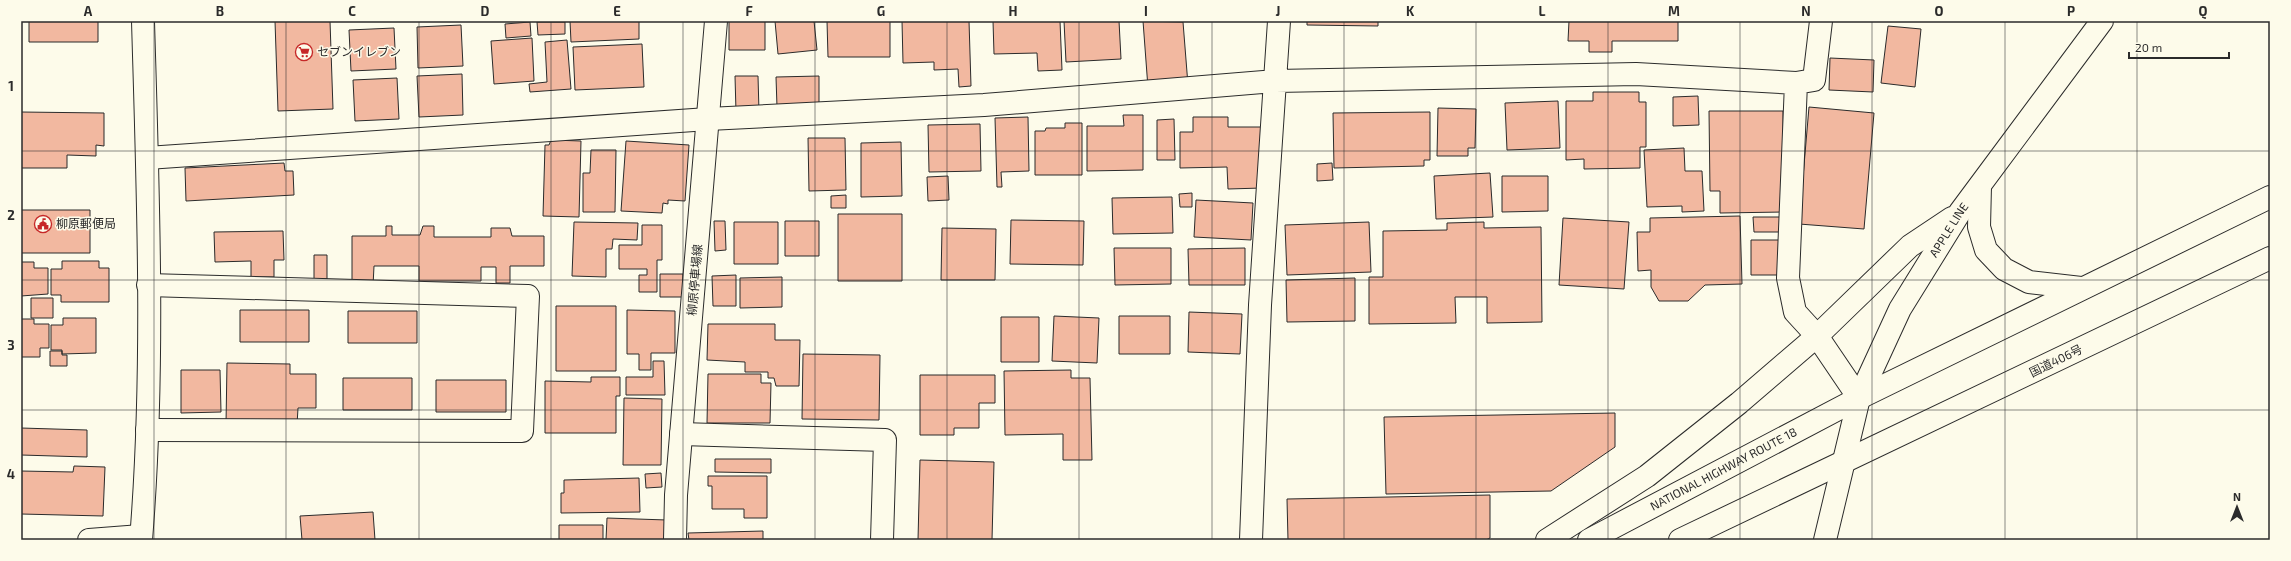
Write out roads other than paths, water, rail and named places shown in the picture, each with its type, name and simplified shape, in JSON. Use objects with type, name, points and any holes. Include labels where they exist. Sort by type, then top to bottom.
[{"type":"main road","points":[[89,540],[141,538],[148,430],[147,158],[143,21]]},
{"type":"main road","name":"柳原停車場線","points":[[675,540],[676,495],[716,21]]},
{"type":"main road","points":[[1251,540],[1260,305],[1279,21]]},
{"type":"main road","points":[[147,158],[708,119],[984,105],[1276,81],[1636,74],[1796,83],[1814,80],[1821,21]]},
{"type":"main road","name":"APPLE LINE","points":[[1825,540],[1859,398],[1900,309],[1960,212],[2102,21]]},
{"type":"main road","points":[[1796,83],[1788,278],[1795,312],[1816,336],[1859,398],[2270,197]]},
{"type":"main road","points":[[1980,186],[1979,227],[1986,250],[2004,269],[2029,282],[2083,288]]},
{"type":"main road","points":[[1548,540],[1647,476],[1739,403],[1816,336],[1910,246],[1960,212]]},
{"type":"main road","name":"国道406号","points":[[1843,464],[2270,258]]},
{"type":"main road","points":[[148,285],[528,296],[522,432],[148,430]]},
{"type":"main road","name":"NATIONAL HIGHWAY ROUTE 18","points":[[1589,540],[1859,398]]},
{"type":"main road","points":[[681,434],[886,440],[882,540]]},
{"type":"main road","points":[[1680,540],[1843,464]]},
{"type":"place","name":"セブンイレブン","points":[[304,52]]},
{"type":"place","name":"柳原郵便局","points":[[43,224]]}]
